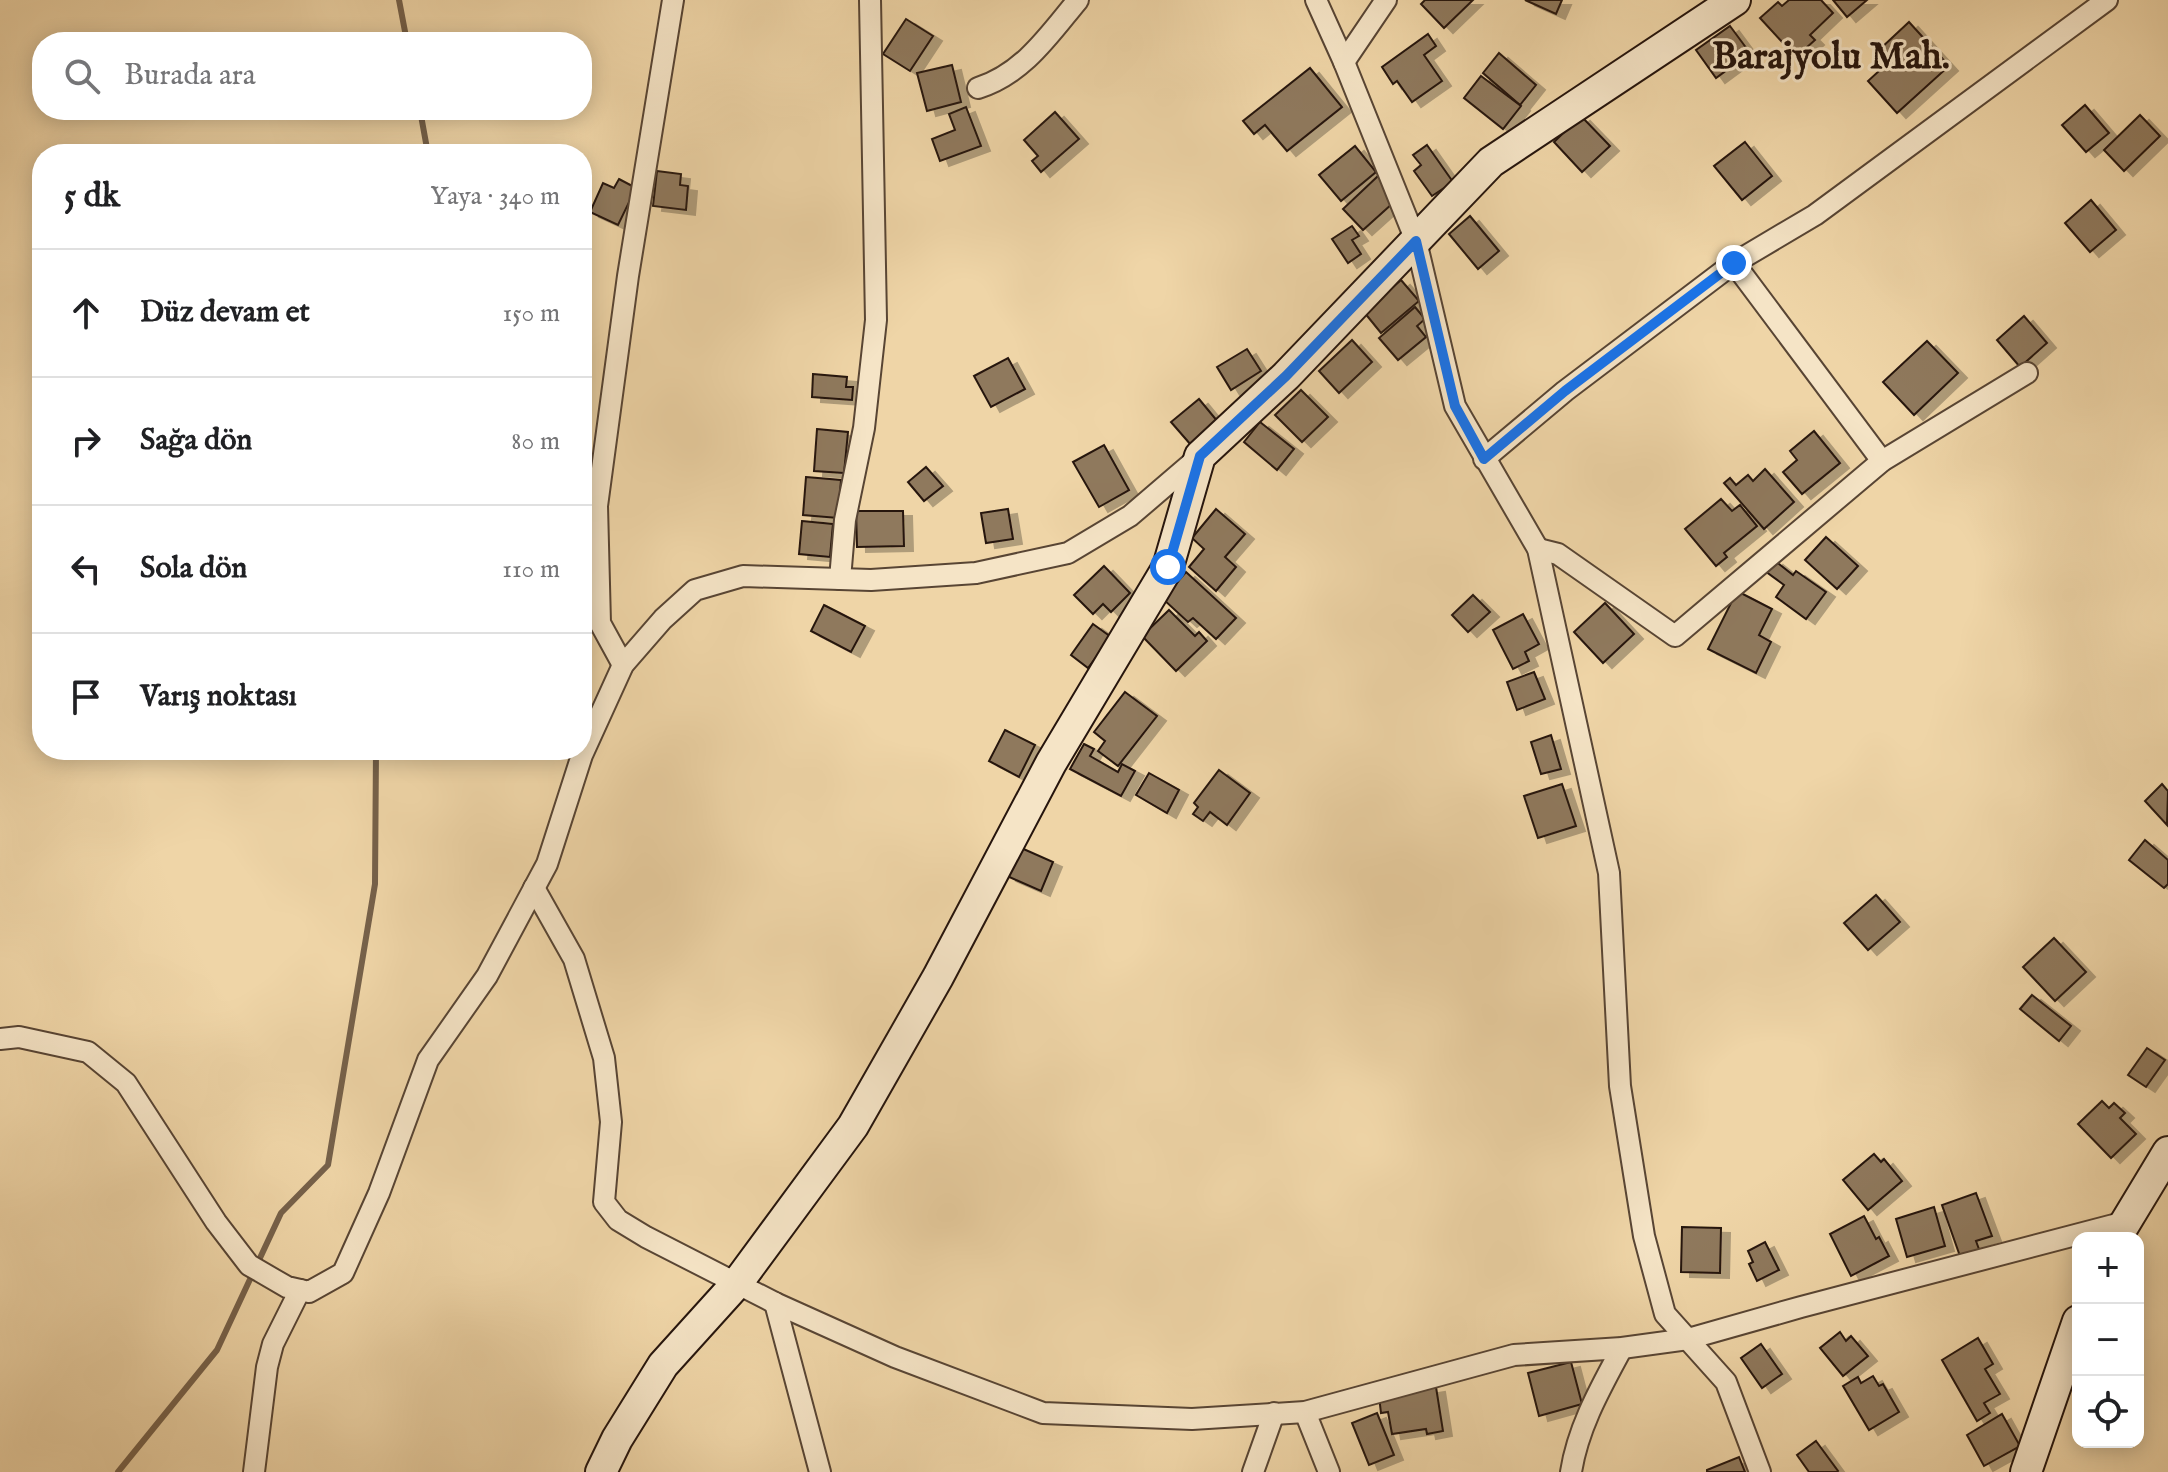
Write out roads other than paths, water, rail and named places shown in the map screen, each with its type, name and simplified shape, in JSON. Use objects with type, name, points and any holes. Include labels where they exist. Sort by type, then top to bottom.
[{"type":"street","points":[[623,665],[600,623],[597,506],[628,276],[673,0]]},
{"type":"street","points":[[840,579],[845,520],[864,428],[876,320],[870,0]]},
{"type":"street","points":[[978,88],[1018,69],[1078,0]]},
{"type":"street","points":[[1316,0],[1416,241],[1455,406],[1538,549],[1609,873],[1620,1086],[1644,1236],[1665,1314],[1726,1382],[1760,1472]]},
{"type":"street","points":[[1344,62],[1386,0]]},
{"type":"street","points":[[592,733],[623,665],[663,619],[695,590],[743,576],[871,580],[976,573],[1068,553],[1130,516],[1286,376],[1491,162],[1735,0]]},
{"type":"street","points":[[1484,459],[1565,391],[1734,263],[1815,215],[2107,0]]},
{"type":"street","points":[[1734,263],[1882,461]]},
{"type":"street","points":[[1538,549],[1558,554],[1675,636],[1882,461],[2027,373]]},
{"type":"street","points":[[601,1472],[617,1439],[663,1365],[738,1282],[853,1126],[938,977],[1051,763],[1168,567],[1200,456]]},
{"type":"street","points":[[0,1039],[19,1037],[88,1052],[126,1083],[216,1222],[249,1265],[293,1289],[309,1292],[343,1273],[379,1193],[428,1060],[487,976],[547,864],[580,760]]},
{"type":"street","points":[[534,888],[574,959],[604,1058],[611,1122],[604,1202],[618,1220],[775,1303],[895,1357],[1043,1413],[1192,1419],[1305,1412],[1514,1355],[1622,1348],[1688,1339],[1801,1307],[2121,1230],[2168,1152]]},
{"type":"street","points":[[254,1472],[267,1367],[293,1289]]},
{"type":"street","points":[[775,1303],[820,1472]]},
{"type":"street","points":[[2026,1472],[2072,1338]]},
{"type":"street","points":[[1571,1472],[1591,1407],[1622,1348]]},
{"type":"street","points":[[1305,1412],[1329,1472]]},
{"type":"street","points":[[1253,1472],[1274,1413]]},
{"type":"waterway","points":[[399,0],[405,32]]},
{"type":"waterway","points":[[422,120],[426,144]]},
{"type":"waterway","points":[[118,1472],[217,1350],[281,1213],[328,1165],[375,884],[376,760]]},
{"type":"district","name":"Barajyolu Mah.","points":[[1831,58]]}]
